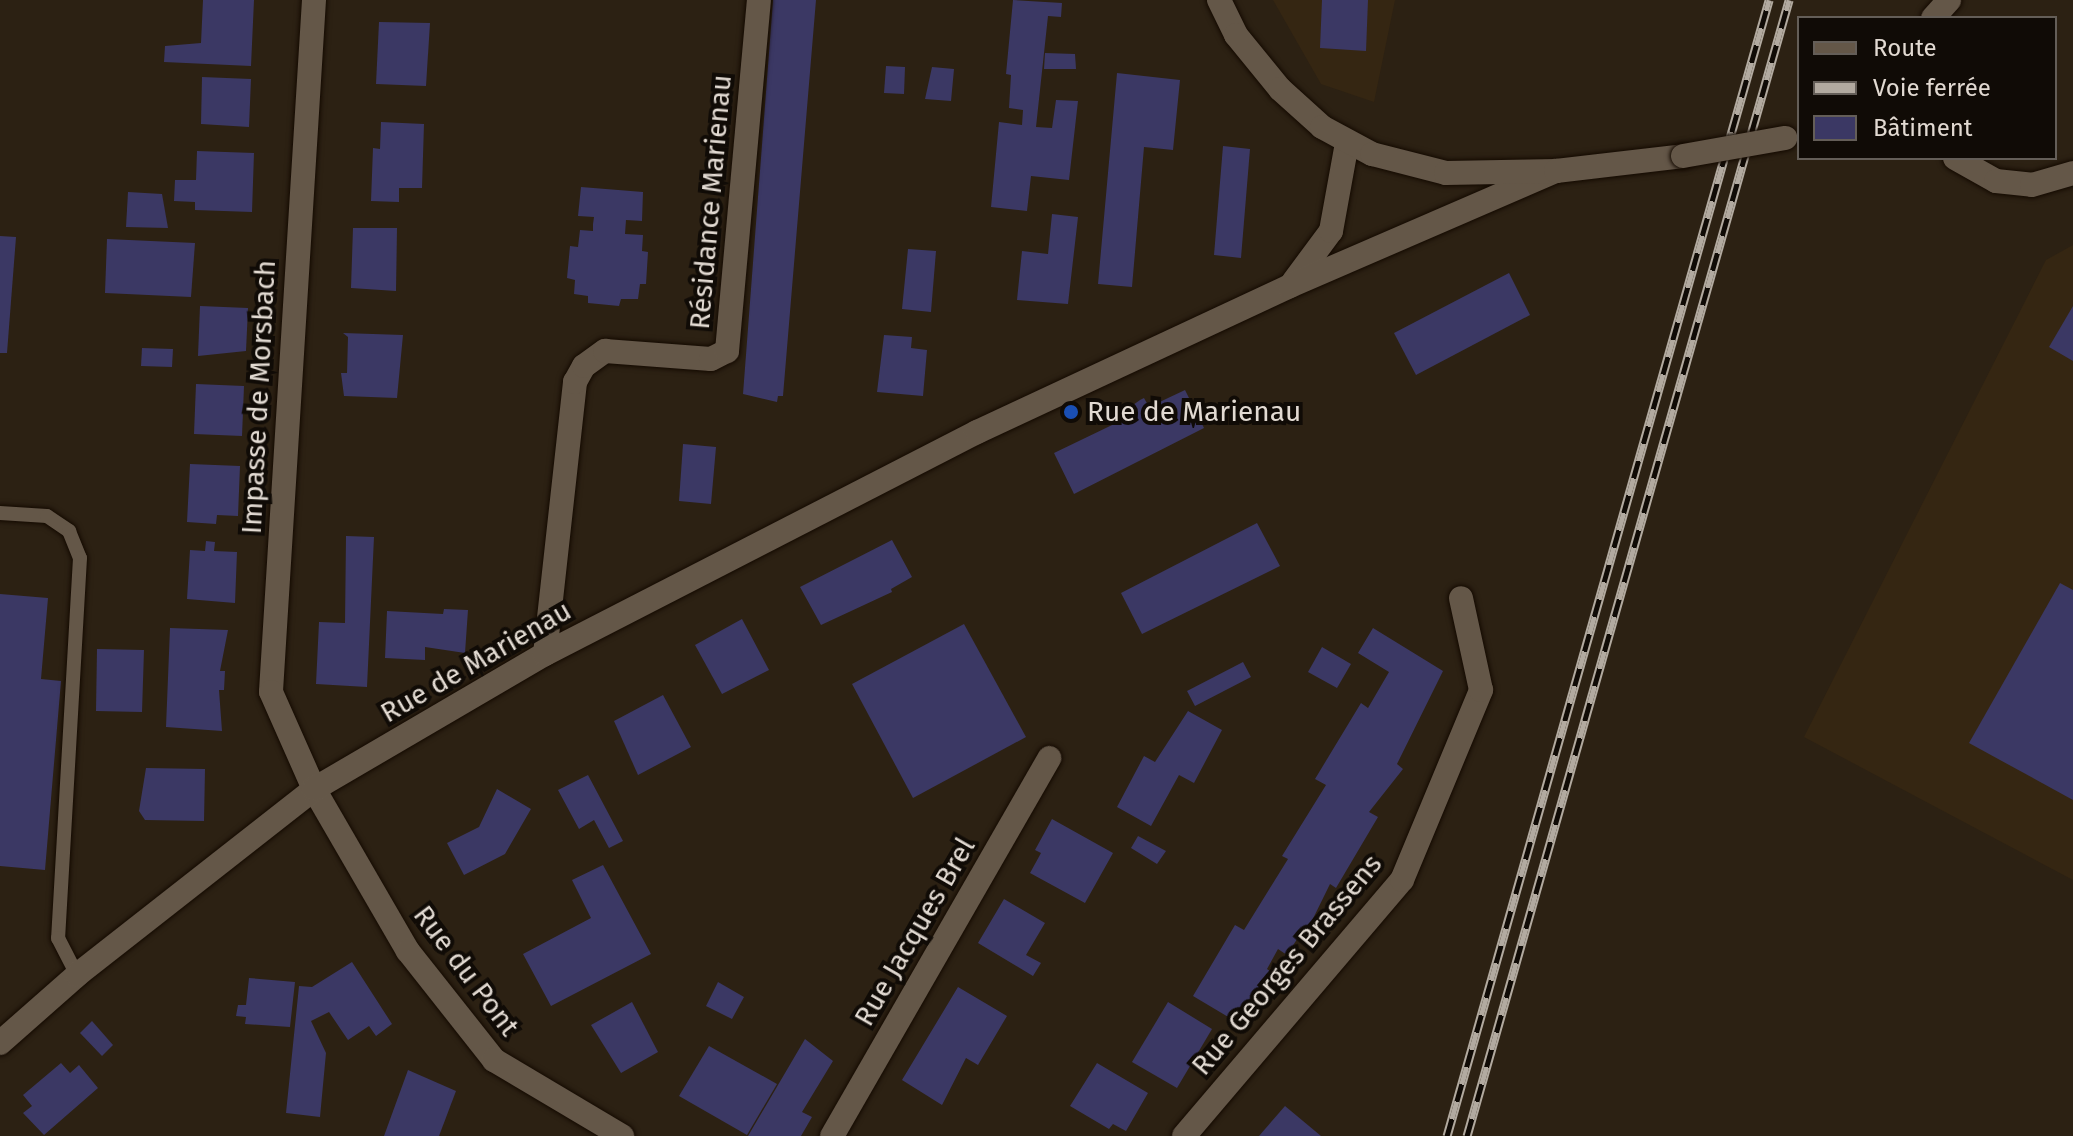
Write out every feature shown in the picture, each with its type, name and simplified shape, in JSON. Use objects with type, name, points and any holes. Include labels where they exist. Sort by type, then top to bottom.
[{"type":"street","name":"Impasse de Morsbach","points":[[314,0],[271,692],[314,789]]},
{"type":"street","name":"Résidance Marienau","points":[[545,654],[575,382],[584,366],[605,351],[711,359],[727,351],[759,0]]},
{"type":"street","points":[[1219,0],[1236,35],[1280,89],[1347,143],[1446,173],[1556,171],[1683,156],[1794,136]]},
{"type":"street","points":[[1935,16],[1949,0]]},
{"type":"street","points":[[1290,286],[1331,231],[1347,143]]},
{"type":"street","points":[[1959,160],[1996,181],[2032,185],[2073,173]]},
{"type":"street","name":"Rue de Marienau","points":[[0,1043],[77,975],[314,789],[545,654],[977,432],[1290,286],[1556,171]]},
{"type":"street","name":"Rue Georges Brassens","points":[[1184,1136],[1402,880],[1481,690],[1461,598]]},
{"type":"street","name":"Rue Jacques Brel","points":[[832,1136],[1049,758]]},
{"type":"street","name":"Rue du Pont","points":[[314,789],[408,951],[494,1060],[622,1136]]},
{"type":"lane","points":[[0,513],[47,516],[69,531],[80,558],[58,938],[77,975]]},
{"type":"shaded area","points":[[1273,0],[1395,0],[1374,102],[1321,84]]},
{"type":"shaded area","points":[[2073,245],[2073,880],[1804,737],[2046,260]]},
{"type":"building","points":[[203,0],[254,0],[251,66],[164,62],[165,46],[201,43]]},
{"type":"building","points":[[773,0],[816,0],[783,396],[778,396],[777,402],[743,394]]},
{"type":"building","points":[[1013,0],[1062,3],[1061,17],[1048,16],[1036,127],[1052,128],[1056,100],[1078,101],[1069,180],[1031,176],[1027,211],[991,207],[999,122],[1022,125],[1023,110],[1009,108],[1011,75],[1006,74]]},
{"type":"building","points":[[1322,0],[1368,0],[1366,51],[1320,48]]},
{"type":"building","points":[[379,22],[430,23],[426,86],[376,84]]},
{"type":"building","points":[[1045,53],[1075,54],[1076,69],[1044,69]]},
{"type":"building","points":[[886,66],[905,67],[904,94],[884,93]]},
{"type":"building","points":[[932,67],[954,69],[951,101],[925,99]]},
{"type":"building","points":[[1117,73],[1180,80],[1173,150],[1144,147],[1132,287],[1098,284]]},
{"type":"building","points":[[202,77],[251,79],[249,127],[201,124]]},
{"type":"building","points":[[381,122],[424,124],[422,188],[399,188],[399,202],[371,201],[373,148],[380,149]]},
{"type":"building","points":[[1223,146],[1250,149],[1241,258],[1214,255]]},
{"type":"building","points":[[197,151],[254,153],[252,212],[195,210],[195,202],[174,201],[175,180],[196,180]]},
{"type":"building","points":[[581,187],[643,192],[642,221],[626,220],[625,234],[643,235],[642,251],[648,252],[646,284],[640,284],[638,299],[621,299],[619,306],[588,303],[588,296],[574,294],[575,280],[567,278],[570,246],[578,247],[580,230],[593,231],[594,217],[578,216]]},
{"type":"building","points":[[128,192],[162,194],[168,228],[126,227]]},
{"type":"building","points":[[1052,214],[1078,217],[1068,304],[1017,300],[1022,251],[1048,254]]},
{"type":"building","points":[[353,228],[397,228],[396,291],[351,288]]},
{"type":"building","points":[[0,236],[16,237],[7,353],[0,353]]},
{"type":"building","points":[[107,239],[195,243],[191,297],[105,293]]},
{"type":"building","points":[[908,249],[936,251],[931,312],[902,309]]},
{"type":"building","points":[[1509,273],[1530,315],[1416,375],[1394,333]]},
{"type":"building","points":[[200,306],[248,308],[246,351],[198,356]]},
{"type":"building","points":[[2073,306],[2073,361],[2049,347]]},
{"type":"building","points":[[343,333],[403,335],[397,398],[344,396],[341,373],[347,373],[348,337]]},
{"type":"building","points":[[884,335],[912,337],[911,348],[927,350],[923,396],[877,392]]},
{"type":"building","points":[[142,348],[173,349],[172,367],[141,366]]},
{"type":"building","points":[[196,384],[244,386],[242,436],[194,434]]},
{"type":"building","points":[[1185,390],[1204,428],[1074,494],[1054,453],[1137,413],[1133,405],[1144,398],[1149,407]]},
{"type":"building","points":[[683,444],[716,447],[711,504],[679,501]]},
{"type":"building","points":[[190,464],[240,466],[238,516],[217,515],[216,524],[187,522]]},
{"type":"building","points":[[1257,523],[1280,566],[1142,634],[1121,593]]},
{"type":"building","points":[[346,536],[374,537],[367,687],[316,684],[319,622],[345,623]]},
{"type":"building","points":[[892,540],[912,577],[891,589],[892,592],[821,625],[800,587]]},
{"type":"building","points":[[206,541],[215,542],[214,551],[237,552],[235,603],[187,599],[190,550],[205,551]]},
{"type":"building","points":[[2060,583],[2073,590],[2073,800],[1969,743]]},
{"type":"building","points":[[0,594],[48,598],[41,679],[61,681],[45,870],[0,866]]},
{"type":"building","points":[[444,609],[468,610],[465,653],[425,647],[425,660],[385,658],[387,611],[443,614]]},
{"type":"building","points":[[742,619],[769,670],[722,694],[695,645]]},
{"type":"building","points":[[964,624],[1026,737],[913,798],[852,684]]},
{"type":"building","points":[[170,628],[228,630],[220,671],[225,671],[224,690],[219,690],[222,731],[166,727]]},
{"type":"building","points":[[1373,628],[1443,671],[1397,764],[1403,769],[1369,812],[1378,817],[1336,888],[1330,884],[1303,939],[1299,936],[1287,955],[1278,949],[1267,969],[1271,972],[1235,1021],[1193,996],[1235,925],[1244,930],[1288,859],[1282,856],[1326,785],[1315,779],[1361,703],[1368,708],[1389,672],[1358,653]]},
{"type":"building","points":[[1322,647],[1351,664],[1337,688],[1308,672]]},
{"type":"building","points":[[97,649],[144,650],[142,712],[96,711]]},
{"type":"building","points":[[1243,662],[1251,677],[1195,706],[1187,691]]},
{"type":"building","points":[[663,695],[691,747],[638,775],[614,721]]},
{"type":"building","points":[[1188,711],[1222,730],[1194,783],[1179,775],[1151,826],[1117,807],[1144,756],[1155,762]]},
{"type":"building","points":[[146,768],[205,769],[204,821],[145,820],[139,811]]},
{"type":"building","points":[[588,775],[623,841],[609,848],[594,820],[579,829],[558,790]]},
{"type":"building","points":[[497,789],[531,809],[505,854],[464,875],[447,843],[479,827]]},
{"type":"building","points":[[1052,819],[1113,853],[1085,903],[1030,873],[1041,853],[1035,850]]},
{"type":"building","points":[[1138,836],[1166,851],[1157,864],[1131,848]]},
{"type":"building","points":[[603,865],[651,954],[551,1006],[523,954],[591,918],[572,880]]},
{"type":"building","points":[[1004,899],[1045,923],[1026,955],[1041,963],[1033,976],[978,943]]},
{"type":"building","points":[[352,962],[392,1024],[376,1036],[369,1026],[348,1040],[329,1012],[311,1021],[326,1053],[320,1117],[286,1113],[299,986],[312,987]]},
{"type":"building","points":[[249,978],[295,982],[290,1027],[245,1024],[246,1017],[236,1016],[238,1005],[246,1005]]},
{"type":"building","points":[[718,982],[744,997],[732,1019],[706,1006]]},
{"type":"building","points":[[958,987],[1007,1016],[978,1065],[966,1058],[942,1105],[902,1080]]},
{"type":"building","points":[[632,1002],[658,1052],[621,1073],[591,1025]]},
{"type":"building","points":[[1168,1002],[1212,1029],[1177,1088],[1132,1062]]},
{"type":"building","points":[[92,1021],[113,1045],[102,1056],[80,1033]]},
{"type":"building","points":[[805,1039],[833,1061],[802,1112],[812,1117],[801,1136],[748,1136]]},
{"type":"building","points":[[709,1046],[777,1084],[747,1135],[679,1096]]},
{"type":"building","points":[[61,1063],[70,1073],[79,1065],[98,1088],[44,1135],[23,1113],[32,1106],[23,1095]]},
{"type":"building","points":[[1097,1063],[1148,1093],[1126,1131],[1113,1124],[1109,1129],[1070,1106]]},
{"type":"building","points":[[408,1070],[456,1091],[439,1136],[384,1136]]},
{"type":"building","points":[[1285,1106],[1321,1136],[1259,1136]]},
{"type":"railway","points":[[1447,1136],[1769,0]]},
{"type":"railway","points":[[1467,1136],[1789,0]]},
{"type":"place","name":"Rue de Marienau","points":[[1071,412]]}]
